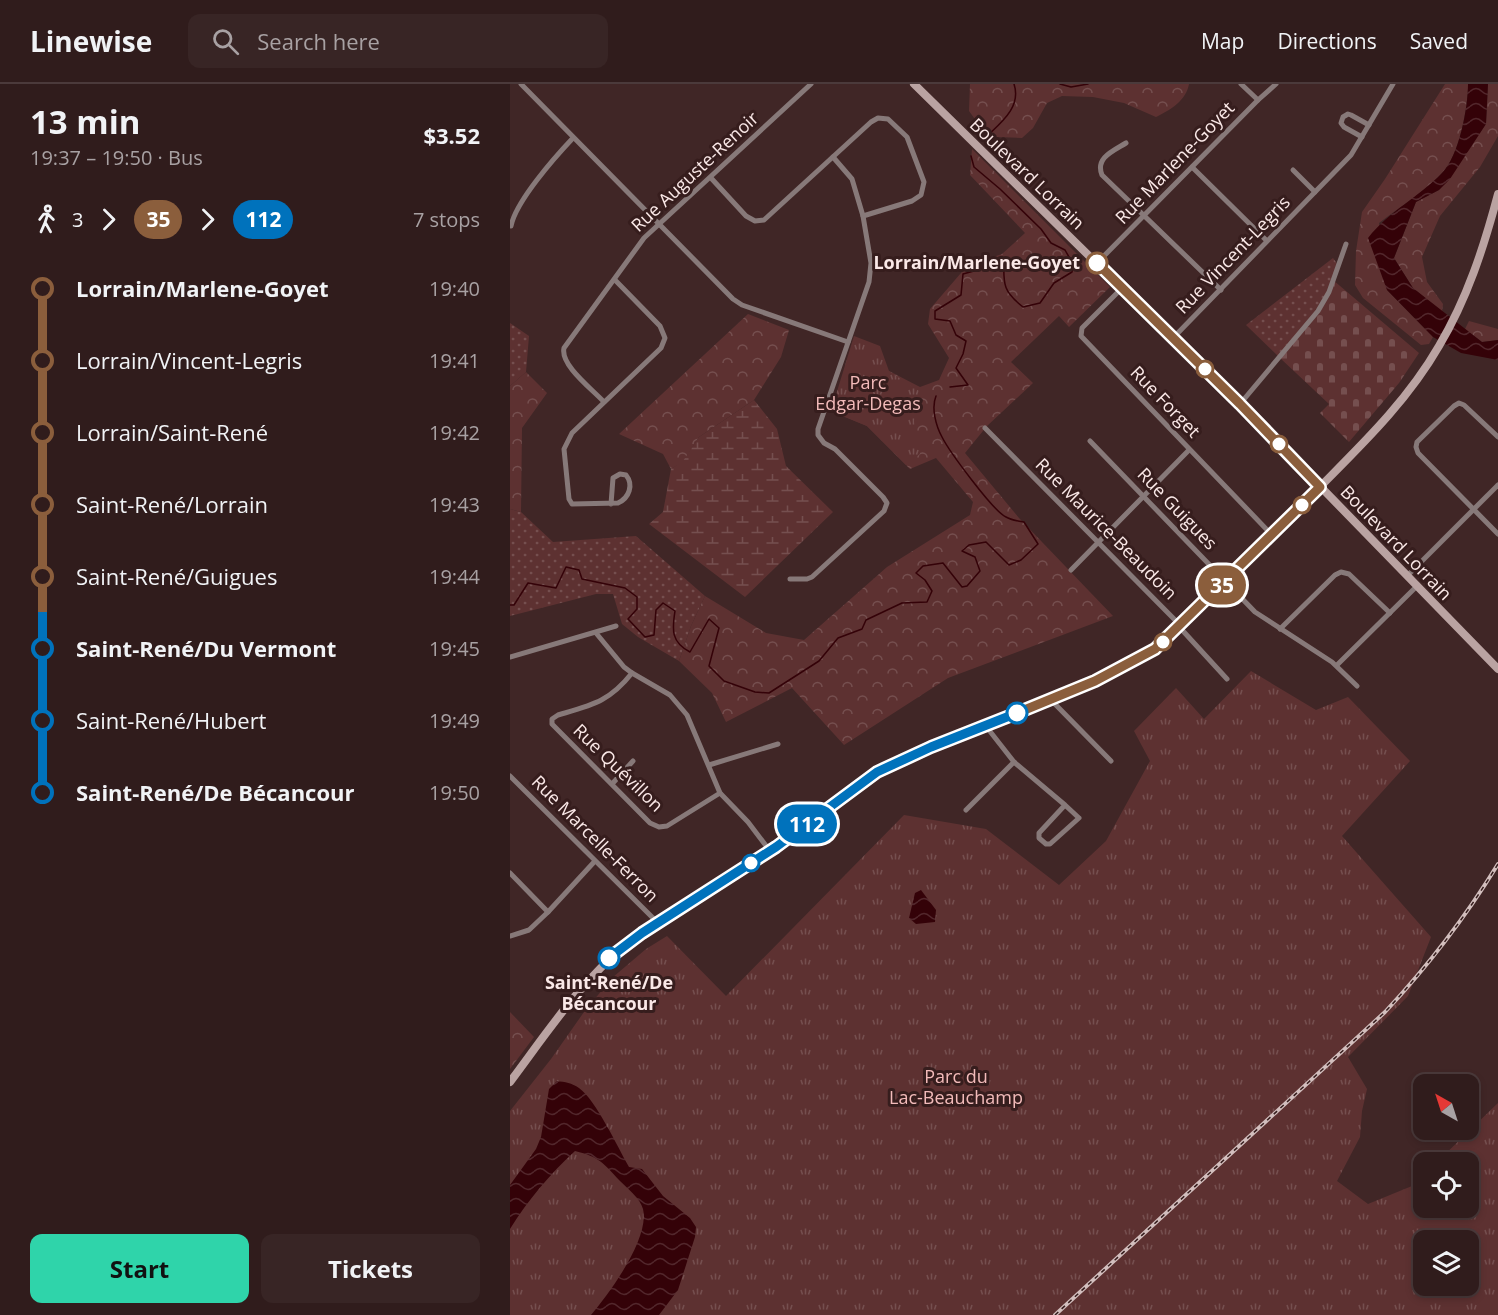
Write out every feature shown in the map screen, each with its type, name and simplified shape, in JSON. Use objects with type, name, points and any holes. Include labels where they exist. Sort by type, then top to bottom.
[{"type":"street","points":[[521,84],[733,299],[742,305],[848,342]]},
{"type":"street","name":"Rue Auguste-Renoir","points":[[604,402],[565,362],[563,352],[568,341],[640,243],[811,84]]},
{"type":"street","name":"Boulevard Lorrain","points":[[914,84],[1240,404],[1498,669]]},
{"type":"street","points":[[1241,84],[1258,100]]},
{"type":"street","name":"Rue Marlene-Goyet","points":[[1097,263],[1276,84]]},
{"type":"street","name":"Rue Vincent-Legris","points":[[1173,338],[1351,155],[1393,84]]},
{"type":"street","points":[[1362,137],[1344,127],[1341,123],[1343,117],[1348,114],[1369,125]]},
{"type":"street","points":[[711,178],[746,216],[759,221],[768,218],[878,118],[888,119],[910,140],[924,182],[921,195],[912,201],[863,216]]},
{"type":"street","points":[[511,226],[516,211],[555,156],[573,138]]},
{"type":"street","points":[[1126,143],[1101,160],[1099,169],[1106,180],[1221,290]]},
{"type":"street","points":[[790,579],[812,577],[886,508],[887,503],[835,449],[824,443],[818,435],[818,429],[869,282],[871,263],[863,216],[852,179],[833,157]]},
{"type":"street","points":[[1192,167],[1266,240]]},
{"type":"street","name":"Rue Vincent-Legris","points":[[1293,170],[1315,192]]},
{"type":"street","points":[[510,1082],[586,982],[609,958],[658,923],[770,851],[877,772],[985,725],[1051,700],[1142,658],[1155,649],[1320,487],[1384,421],[1418,380],[1440,344],[1476,268],[1498,194]]},
{"type":"street","points":[[1240,404],[1318,311],[1329,292],[1346,244]]},
{"type":"street","points":[[611,504],[613,478],[620,474],[626,475],[630,483],[626,499],[618,504],[611,504],[572,504],[569,499],[564,449],[572,433],[661,348],[665,338],[660,326],[615,280]]},
{"type":"street","name":"Rue Forget","points":[[1122,288],[1082,328],[1081,336],[1272,535]]},
{"type":"street","points":[[1498,437],[1459,403],[1418,442],[1418,453],[1498,534]]},
{"type":"street","name":"Rue Maurice-Beaudoin","points":[[985,428],[1177,622],[1227,679]]},
{"type":"street","name":"Rue Guigues","points":[[1090,441],[1255,612],[1337,666],[1357,686]]},
{"type":"street","points":[[1071,570],[1189,450]]},
{"type":"street","points":[[1408,575],[1498,485]]},
{"type":"street","points":[[1280,629],[1335,575],[1341,572],[1349,574],[1390,613]]},
{"type":"street","points":[[1337,666],[1418,585]]},
{"type":"street","points":[[510,657],[616,626]]},
{"type":"street","points":[[596,633],[632,674],[670,695],[687,715],[720,793],[748,822],[770,851]]},
{"type":"street","name":"Rue Quévillon","points":[[632,674],[619,690],[604,700],[558,715],[552,719],[552,723],[650,823],[659,827],[668,826],[720,793]]},
{"type":"street","points":[[1051,700],[1111,761]]},
{"type":"street","points":[[985,725],[1014,762],[1079,818],[1050,844],[1046,844],[1039,838],[1039,833],[1065,806]]},
{"type":"street","points":[[709,765],[778,744]]},
{"type":"street","points":[[612,783],[633,761]]},
{"type":"street","points":[[966,810],[1014,762]]},
{"type":"street","name":"Rue Marcelle-Ferron","points":[[510,776],[658,923]]},
{"type":"street","points":[[510,936],[529,930],[595,861]]},
{"type":"street","points":[[510,873],[548,912]]},
{"type":"green space","points":[[970,84],[1189,84],[1181,100],[1156,117],[1124,103],[1093,97],[1062,96],[1047,103],[1033,128],[1022,138],[996,137],[980,126],[969,111]]},
{"type":"green space","points":[[1445,84],[1468,84],[1464,118],[1453,155],[1435,180],[1379,223],[1387,290],[1433,337],[1429,344],[1421,345],[1363,298],[1355,285],[1356,251],[1362,212]]},
{"type":"green space","points":[[1488,84],[1498,84],[1498,136],[1480,167],[1440,216],[1422,257],[1427,282],[1443,304],[1442,312],[1413,288],[1394,258],[1416,202],[1439,190],[1486,124]]},
{"type":"green space","points":[[972,149],[1110,287],[1069,327],[1059,316],[1011,362],[1033,383],[987,426],[965,453],[1019,518],[1113,616],[948,678],[844,745],[792,688],[726,722],[712,693],[679,661],[691,626],[705,596],[766,633],[804,640],[887,567],[970,515],[973,502],[936,458],[910,469],[867,426],[835,413],[889,371],[920,387],[939,380],[949,358],[928,324],[930,309],[967,266],[1002,254],[1025,233],[970,175]]},
{"type":"green space","points":[[1333,258],[1338,265],[1324,302],[1280,358],[1246,325]]},
{"type":"green space","points":[[1333,280],[1419,353],[1399,383],[1349,442],[1320,413],[1329,404],[1280,358],[1319,311]]},
{"type":"green space","points":[[748,314],[789,330],[781,357],[754,400],[699,437],[683,462],[671,469],[663,454],[619,434]]},
{"type":"green space","points":[[1469,321],[1498,329],[1498,340],[1482,342],[1465,329]]},
{"type":"green space","points":[[510,323],[529,336],[526,372],[510,386]]},
{"type":"green space","name":"Parc Edgar-Degas","points":[[854,336],[880,346],[889,371],[919,391],[914,421],[920,454],[906,465],[867,426],[831,411]]},
{"type":"green space","points":[[526,372],[547,393],[522,428],[521,512],[510,509],[510,386]]},
{"type":"green space","points":[[754,400],[777,429],[786,466],[833,512],[745,597],[649,524],[663,512],[671,469],[683,461],[699,437]]},
{"type":"green space","points":[[510,509],[521,512],[553,542],[636,536],[705,596],[691,626],[679,661],[638,637],[622,624],[613,594],[596,594],[510,616]]},
{"type":"green space","name":"Parc du Lac-Beauchamp","points":[[1251,671],[1316,710],[1348,697],[1410,761],[1342,836],[1431,937],[1408,996],[1348,1057],[1367,1089],[1360,1137],[1337,1181],[1368,1204],[1413,1185],[1413,1218],[1479,1218],[1479,1152],[1447,1152],[1460,1140],[1479,1140],[1479,1121],[1498,1103],[1498,1315],[510,1315],[510,1111],[612,978],[646,949],[667,936],[726,996],[904,815],[986,829],[1059,885],[1106,841],[1150,761],[1134,731],[1176,688],[1204,719]]},
{"type":"green space","points":[[510,1012],[534,1037],[510,1069]]},
{"type":"water","points":[[1468,84],[1488,84],[1486,124],[1450,179],[1439,190],[1416,202],[1394,258],[1413,288],[1482,342],[1498,340],[1498,360],[1461,353],[1433,337],[1387,290],[1368,238],[1385,220],[1433,182],[1448,165],[1458,144]]},
{"type":"water","points":[[921,890],[936,910],[935,922],[916,924],[909,918],[915,893]]},
{"type":"water","points":[[557,1081],[574,1085],[586,1094],[629,1167],[642,1169],[663,1196],[690,1218],[696,1227],[678,1290],[659,1315],[591,1315],[608,1294],[626,1265],[644,1221],[643,1209],[637,1197],[596,1158],[575,1151],[540,1188],[510,1229],[510,1185],[536,1149],[541,1137],[549,1089]]},
{"type":"waterway","points":[[984,139],[1012,108],[1016,93],[1014,84]]},
{"type":"waterway","points":[[1060,84],[1071,87],[1088,84]]},
{"type":"waterway","points":[[950,387],[968,385],[956,368],[966,341],[956,335],[950,321],[935,319],[935,311],[961,295],[963,274],[981,269],[993,259],[1004,262],[1006,288],[1023,307],[1040,303],[1054,283],[1072,272],[1073,264],[1065,250],[1051,243],[1041,229],[974,167],[971,156]]},
{"type":"waterway","points":[[510,605],[514,605],[528,583],[556,588],[566,567],[579,570],[582,579],[625,588],[637,597],[637,609],[628,619],[645,637],[654,635],[656,610],[663,603],[675,611],[674,635],[679,644],[690,652],[709,619],[719,628],[709,666],[724,681],[755,692],[769,693],[819,661],[838,638],[862,629],[866,620],[902,603],[927,602],[932,591],[925,580],[916,573],[923,566],[943,563],[962,587],[967,586],[980,571],[975,557],[962,551],[969,545],[986,542],[1009,565],[1021,560],[1038,544],[1024,522],[1006,517],[992,504],[953,455],[936,422],[934,411],[936,396]]},
{"type":"railway","points":[[1055,1315],[1385,1012],[1445,941],[1498,864]]},
{"type":"bus line","name":"35","points":[[1017,713],[1095,681],[1142,658],[1155,649],[1320,487],[1240,404],[1097,263]]},
{"type":"bus line","name":"112","points":[[609,958],[642,933],[776,847],[877,772],[931,747],[1017,713]]},
{"type":"place","name":"Lorrain/Marlene-Goyet","points":[[1097,263]]},
{"type":"place","name":"Saint-René/De Bécancour","points":[[609,958]]}]
